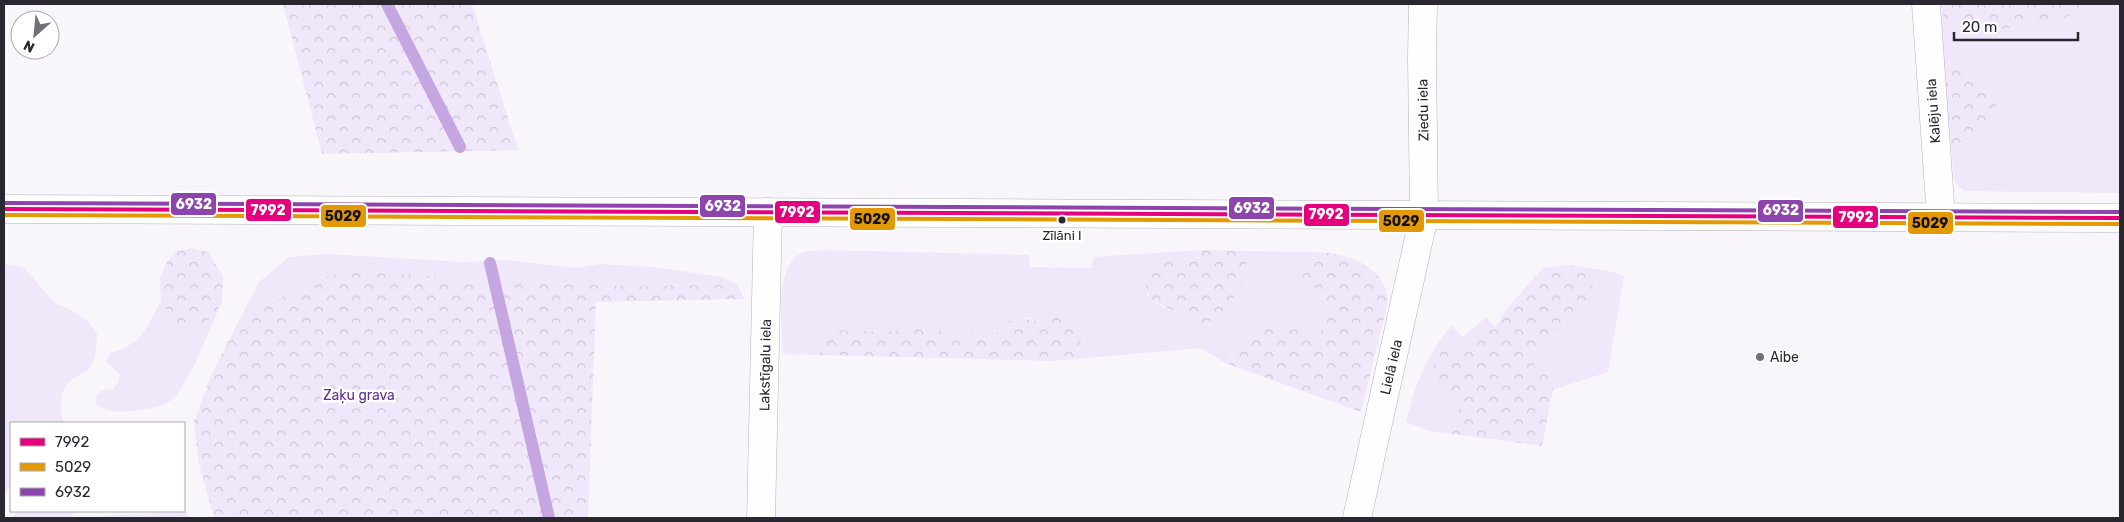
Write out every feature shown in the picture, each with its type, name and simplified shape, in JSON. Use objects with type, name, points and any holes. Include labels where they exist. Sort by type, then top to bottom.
[{"type":"main road","name":"Ziedu iela","points":[[1424,4],[1422,57],[1424,216]]},
{"type":"main road","name":"Kalēju iela","points":[[1926,4],[1941,218]]},
{"type":"main road","points":[[4,208],[2120,218]]},
{"type":"main road","name":"Lakstīgalu iela","points":[[761,518],[768,212]]},
{"type":"main road","name":"Lielā iela","points":[[1357,518],[1424,216]]},
{"type":"green space","points":[[283,4],[472,4],[518,150],[322,154]]},
{"type":"green space","points":[[1941,4],[2082,4],[2066,18],[2002,29],[1976,23],[1949,23],[1942,13]]},
{"type":"green space","points":[[2082,4],[2120,4],[2120,193],[1964,191],[1954,181],[1951,146],[1968,141],[1974,75],[1943,64],[1942,13],[1949,23],[1976,23],[2002,29],[2066,18]]},
{"type":"green space","points":[[1943,64],[1974,75],[1995,95],[1996,113],[1988,127],[1977,136],[1951,146]]},
{"type":"green space","points":[[191,248],[208,252],[223,276],[222,302],[209,320],[190,331],[174,323],[161,301],[160,278],[167,262],[175,252]]},
{"type":"green space","points":[[824,250],[1029,255],[1030,267],[1092,268],[1093,257],[1201,250],[1194,260],[1169,258],[1144,279],[1147,295],[1159,305],[1173,311],[1182,319],[1248,268],[1241,251],[1317,252],[1303,269],[1324,303],[1325,324],[1315,343],[1298,328],[1231,354],[1225,363],[1201,348],[1075,359],[1080,347],[1054,314],[1038,322],[1026,317],[992,344],[973,333],[948,340],[923,327],[889,332],[834,330],[821,342],[820,355],[783,354],[781,297],[783,282],[788,269],[794,258],[804,252]]},
{"type":"green space","points":[[1201,250],[1241,251],[1248,268],[1235,296],[1220,314],[1212,320],[1192,323],[1153,300],[1148,293],[1144,279],[1159,261],[1164,259],[1194,260]]},
{"type":"green space","points":[[1317,252],[1345,256],[1363,264],[1377,275],[1386,290],[1388,302],[1361,412],[1225,363],[1247,339],[1266,328],[1276,325],[1287,325],[1297,328],[1315,342],[1325,324],[1324,303],[1302,279],[1303,269]]},
{"type":"green space","points":[[327,254],[463,262],[505,260],[577,268],[599,264],[653,267],[722,277],[738,285],[608,286],[342,271],[282,296],[241,317],[259,282],[289,257]]},
{"type":"green space","points":[[4,264],[23,267],[56,304],[71,310],[88,321],[97,333],[95,353],[91,366],[69,382],[62,393],[61,411],[64,422],[10,422],[10,489],[4,493]]},
{"type":"green space","points":[[1571,265],[1614,272],[1624,276],[1608,372],[1553,390],[1549,378],[1534,367],[1545,339],[1560,334],[1587,274]]},
{"type":"green space","points":[[1571,265],[1587,274],[1593,284],[1587,304],[1578,319],[1564,330],[1545,339],[1534,366],[1549,378],[1553,390],[1542,446],[1446,433],[1464,400],[1451,390],[1440,389],[1431,384],[1430,372],[1441,352],[1462,344],[1474,332],[1493,330],[1508,307],[1543,268]]},
{"type":"green space","name":"Zaķu grava","points":[[342,271],[608,286],[738,285],[744,299],[596,302],[588,518],[214,518],[199,464],[194,422],[212,373],[241,317],[308,284]]},
{"type":"green space","points":[[161,301],[174,322],[209,320],[222,302],[185,383],[170,401],[157,407],[122,412],[100,407],[96,404],[96,396],[103,390],[113,389],[118,383],[120,374],[106,362],[110,353],[121,350],[142,334]]},
{"type":"green space","points":[[1054,314],[1074,320],[1082,331],[1080,347],[1075,359],[1053,361],[820,355],[821,342],[834,330],[889,332],[923,327],[939,329],[948,340],[973,333],[991,344],[1004,325],[1010,321],[1022,318],[1038,322]]},
{"type":"green space","points":[[1486,317],[1495,328],[1493,331],[1474,332],[1462,344],[1441,352],[1440,389],[1451,390],[1464,400],[1446,433],[1430,431],[1406,422],[1422,371],[1442,337],[1451,326],[1463,337]]},
{"type":"green space","points":[[16,512],[75,512],[69,518],[12,518]]},
{"type":"green space","points":[[188,512],[188,518],[94,518],[110,515]]},
{"type":"waterway","points":[[387,4],[460,147]]},
{"type":"waterway","points":[[490,263],[549,518]]},
{"type":"transit line","name":"6932","points":[[4,203],[2120,212]]},
{"type":"transit line","name":"7992","points":[[4,209],[2120,218]]},
{"type":"transit line","name":"5029","points":[[4,215],[2120,224]]},
{"type":"place","name":"Zīlāni I","points":[[1062,220]]},
{"type":"place","name":"Aibe","points":[[1760,357]]}]
